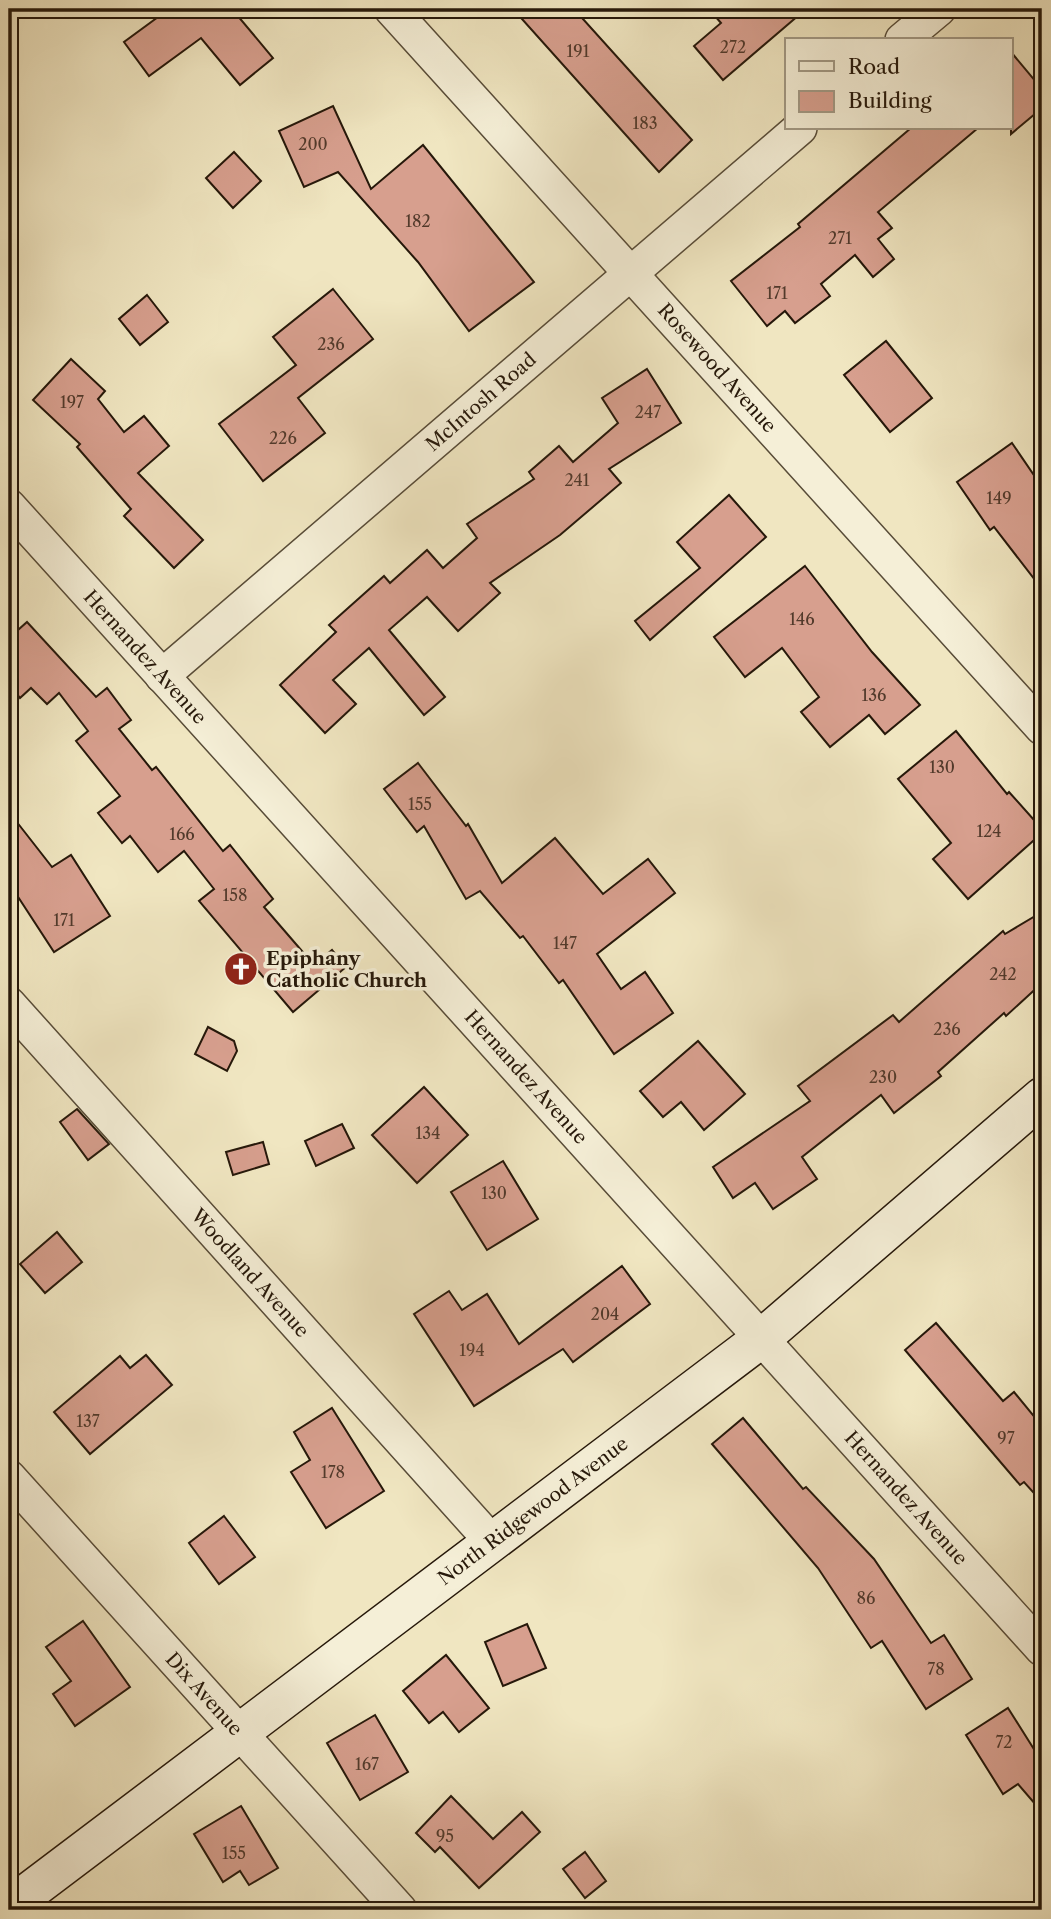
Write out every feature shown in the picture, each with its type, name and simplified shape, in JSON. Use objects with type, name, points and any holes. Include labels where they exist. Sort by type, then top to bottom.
[{"type":"street","name":"Rosewood Avenue","points":[[391,9],[1042,728]]},
{"type":"street","points":[[904,38],[939,9]]},
{"type":"street","name":"McIntosh Road","points":[[162,676],[798,130]]},
{"type":"street","name":"Hernandez Avenue","points":[[9,506],[1042,1649]]},
{"type":"street","name":"Woodland Avenue","points":[[9,1004],[492,1542]]},
{"type":"street","name":"North Ridgewood Avenue","points":[[9,1907],[762,1338],[1042,1097]]},
{"type":"street","name":"Dix Avenue","points":[[9,1477],[400,1910]]},
{"type":"building","points":[[169,9],[232,9],[273,58],[240,85],[201,38],[149,76],[124,42]]},
{"type":"building","points":[[513,9],[574,9],[692,140],[659,172]]},
{"type":"building","points":[[709,9],[806,9],[723,80],[694,46],[721,23]]},
{"type":"building","points":[[1012,53],[1042,89],[1042,108],[1011,134]]},
{"type":"building","points":[[333,106],[371,189],[423,145],[534,282],[469,331],[418,262],[338,172],[304,187],[279,131]]},
{"type":"building","points":[[909,130],[976,130],[878,212],[892,228],[878,239],[894,259],[873,277],[855,255],[821,284],[830,296],[795,323],[785,311],[767,326],[731,281],[800,227],[798,224]]},
{"type":"building","points":[[234,152],[261,181],[233,208],[206,178]]},
{"type":"building","points":[[333,289],[373,339],[298,398],[325,433],[263,481],[219,424],[296,365],[273,337]]},
{"type":"building","points":[[147,295],[168,322],[140,345],[119,319]]},
{"type":"building","points":[[886,341],[932,398],[890,432],[844,375]]},
{"type":"building","points":[[71,359],[105,391],[98,399],[124,432],[144,416],[169,446],[138,473],[203,540],[174,568],[124,516],[131,509],[77,447],[80,444],[33,400]]},
{"type":"building","points":[[647,369],[681,423],[609,469],[621,483],[560,535],[490,583],[500,593],[458,631],[427,597],[389,630],[445,697],[424,715],[369,648],[333,680],[356,704],[325,733],[280,685],[336,632],[329,625],[384,576],[390,583],[427,550],[443,568],[477,538],[467,524],[534,479],[529,472],[559,446],[573,462],[618,423],[602,398]]},
{"type":"building","points":[[1012,443],[1042,487],[1042,589],[994,527],[990,530],[957,482]]},
{"type":"building","points":[[729,495],[766,537],[650,640],[635,621],[700,568],[677,542]]},
{"type":"building","points":[[805,566],[872,652],[920,705],[885,734],[869,715],[830,747],[801,712],[819,697],[782,648],[745,677],[714,637]]},
{"type":"building","points":[[27,622],[96,697],[107,688],[131,720],[119,729],[152,770],[156,767],[223,851],[230,845],[273,899],[264,907],[314,965],[332,950],[346,967],[293,1012],[199,901],[214,889],[184,851],[158,872],[130,836],[122,843],[98,813],[120,796],[76,741],[88,731],[59,693],[47,704],[31,688],[20,698],[9,685],[9,638]]},
{"type":"building","points":[[956,731],[1007,794],[1009,792],[1042,829],[1042,833],[968,899],[933,859],[951,843],[898,779]]},
{"type":"building","points":[[418,763],[466,826],[468,824],[502,883],[555,838],[603,894],[648,859],[675,893],[597,954],[621,989],[645,972],[673,1013],[614,1054],[563,980],[559,983],[523,936],[520,938],[480,891],[466,899],[424,826],[417,832],[384,789]]},
{"type":"building","points":[[9,812],[52,867],[71,855],[110,916],[54,952],[9,883]]},
{"type":"building","points":[[1042,912],[1042,983],[938,1072],[941,1076],[894,1113],[881,1095],[802,1157],[817,1179],[773,1209],[755,1183],[733,1198],[713,1167],[810,1101],[798,1086],[893,1015],[899,1022],[1003,931],[1005,934]]},
{"type":"building","points":[[208,1027],[234,1041],[237,1051],[227,1071],[195,1054]]},
{"type":"building","points":[[698,1041],[745,1094],[704,1130],[681,1102],[663,1117],[640,1091]]},
{"type":"building","points":[[424,1087],[468,1135],[417,1183],[372,1135]]},
{"type":"building","points":[[77,1109],[109,1144],[88,1160],[60,1122]]},
{"type":"building","points":[[342,1124],[354,1148],[316,1166],[305,1141]]},
{"type":"building","points":[[263,1142],[269,1164],[233,1175],[226,1152]]},
{"type":"building","points":[[503,1161],[538,1219],[487,1250],[451,1192]]},
{"type":"building","points":[[57,1232],[82,1262],[45,1293],[20,1264]]},
{"type":"building","points":[[622,1266],[650,1304],[573,1362],[563,1349],[474,1406],[414,1314],[449,1291],[462,1310],[487,1294],[519,1344]]},
{"type":"building","points":[[936,1323],[1003,1401],[1014,1392],[1042,1426],[1042,1502],[1024,1482],[1020,1485],[905,1350]]},
{"type":"building","points":[[146,1355],[172,1385],[90,1454],[54,1412],[120,1356],[130,1368]]},
{"type":"building","points":[[332,1408],[384,1491],[326,1528],[291,1472],[310,1460],[294,1432]]},
{"type":"building","points":[[743,1418],[803,1489],[806,1487],[874,1559],[931,1643],[944,1635],[972,1679],[926,1709],[882,1641],[871,1648],[818,1568],[712,1444]]},
{"type":"building","points":[[224,1516],[255,1557],[219,1584],[189,1543]]},
{"type":"building","points":[[83,1621],[130,1687],[75,1726],[53,1694],[71,1681],[46,1647]]},
{"type":"building","points":[[527,1624],[546,1668],[503,1686],[485,1642]]},
{"type":"building","points":[[446,1655],[489,1708],[459,1732],[443,1712],[429,1723],[403,1691]]},
{"type":"building","points":[[1008,1708],[1042,1762],[1042,1812],[1018,1784],[1003,1794],[966,1735]]},
{"type":"building","points":[[375,1715],[408,1772],[360,1800],[327,1743]]},
{"type":"building","points":[[451,1796],[493,1839],[522,1812],[540,1832],[479,1888],[440,1847],[435,1852],[416,1833]]},
{"type":"building","points":[[241,1806],[278,1868],[249,1885],[240,1871],[223,1882],[194,1834]]},
{"type":"building","points":[[585,1852],[606,1881],[585,1898],[563,1869]]},
{"type":"place","name":"Epiphany Catholic Church","points":[[241,969]]}]
